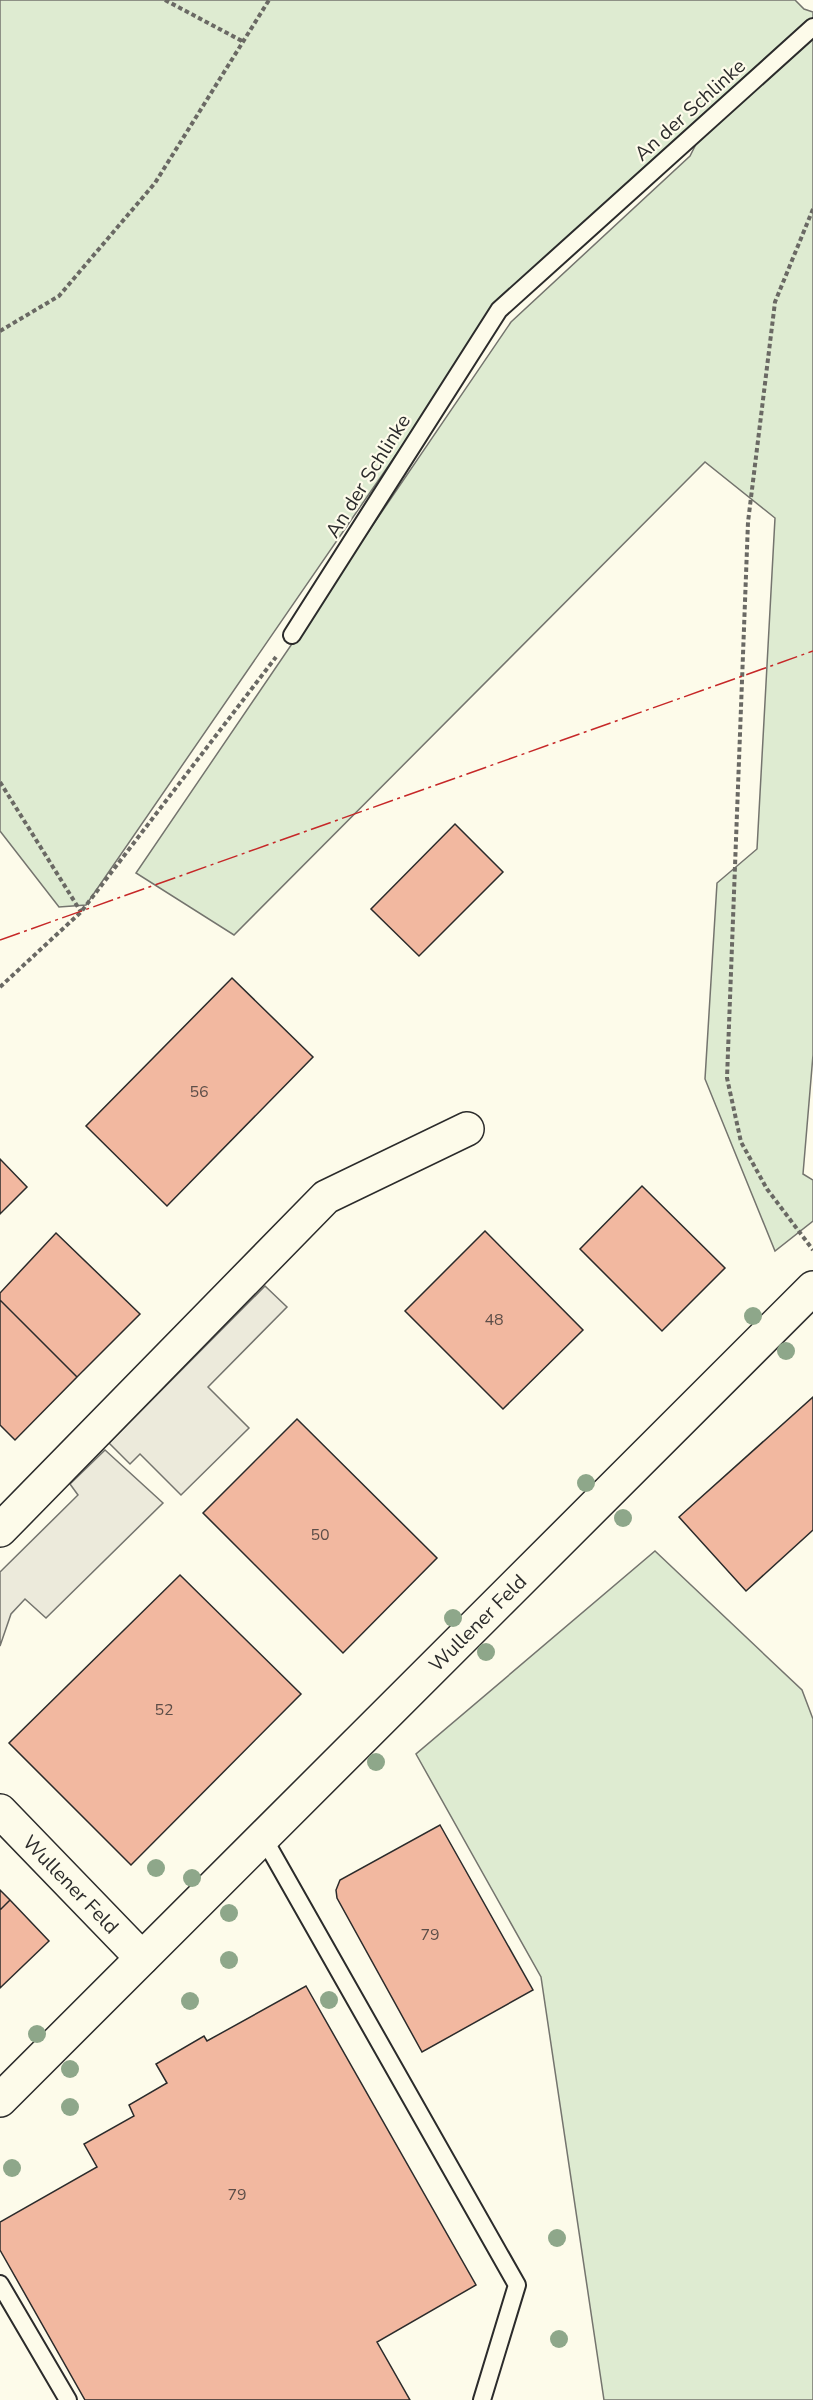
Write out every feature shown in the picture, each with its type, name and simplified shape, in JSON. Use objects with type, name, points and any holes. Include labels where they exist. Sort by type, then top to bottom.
[{"type":"street","points":[[0,1530],[326,1197],[467,1129]]},
{"type":"street","name":"Wullener Feld","points":[[0,2100],[813,1288]]},
{"type":"street","name":"Wullener Feld","points":[[0,1811],[142,1958]]},
{"type":"lane","name":"An der Schlinke","points":[[292,635],[499,310],[813,27]]},
{"type":"lane","points":[[263,1837],[517,2285],[482,2400]]},
{"type":"lane","points":[[0,2284],[6,2308],[68,2400]]},
{"type":"path","points":[[165,0],[242,41]]},
{"type":"path","points":[[0,331],[59,296],[155,183],[269,0]]},
{"type":"path","points":[[813,209],[775,302],[748,522],[727,1078],[741,1142],[767,1189],[813,1250]]},
{"type":"path","points":[[0,987],[81,912],[292,635]]},
{"type":"path","points":[[0,782],[81,912]]},
{"type":"green space","points":[[0,0],[795,0],[804,9],[813,12],[813,1055],[803,1174],[813,1180],[813,1221],[775,1251],[705,1079],[717,883],[757,849],[775,518],[705,462],[234,935],[136,873],[511,322],[690,156],[717,102],[495,311],[86,905],[59,907],[0,831]]},
{"type":"green space","points":[[655,1551],[802,1690],[813,1719],[813,2400],[604,2400],[541,1977],[416,1754]]},
{"type":"shaded area","points":[[265,1286],[287,1307],[208,1387],[249,1428],[181,1495],[140,1454],[130,1464],[109,1443]]},
{"type":"shaded area","points":[[105,1450],[163,1503],[46,1618],[25,1599],[11,1614],[0,1646],[0,1572],[78,1495],[70,1484]]},
{"type":"building","points":[[455,824],[503,872],[419,956],[371,909]]},
{"type":"building","points":[[232,978],[313,1057],[167,1206],[86,1126]]},
{"type":"building","points":[[0,1159],[27,1187],[0,1214]]},
{"type":"building","points":[[642,1186],[725,1268],[662,1331],[580,1249]]},
{"type":"building","points":[[485,1231],[583,1330],[503,1409],[405,1311]]},
{"type":"building","points":[[56,1233],[140,1314],[77,1377],[0,1300],[0,1293]]},
{"type":"building","points":[[0,1300],[77,1377],[15,1440],[0,1425]]},
{"type":"building","points":[[813,1397],[813,1530],[746,1591],[679,1517]]},
{"type":"building","points":[[297,1419],[437,1558],[343,1653],[203,1513]]},
{"type":"building","points":[[180,1575],[301,1694],[131,1865],[9,1743]]},
{"type":"building","points":[[440,1825],[533,1990],[422,2052],[337,1898],[336,1890],[340,1880]]},
{"type":"building","points":[[0,1890],[10,1900],[0,1910]]},
{"type":"building","points":[[10,1900],[49,1941],[0,1988],[0,1910]]},
{"type":"building","points":[[306,1986],[476,2285],[377,2342],[410,2400],[85,2400],[0,2250],[0,2222],[97,2167],[84,2144],[134,2116],[129,2105],[167,2083],[156,2064],[204,2036],[207,2041]]},
{"type":"power","points":[[0,940],[813,651]]}]
